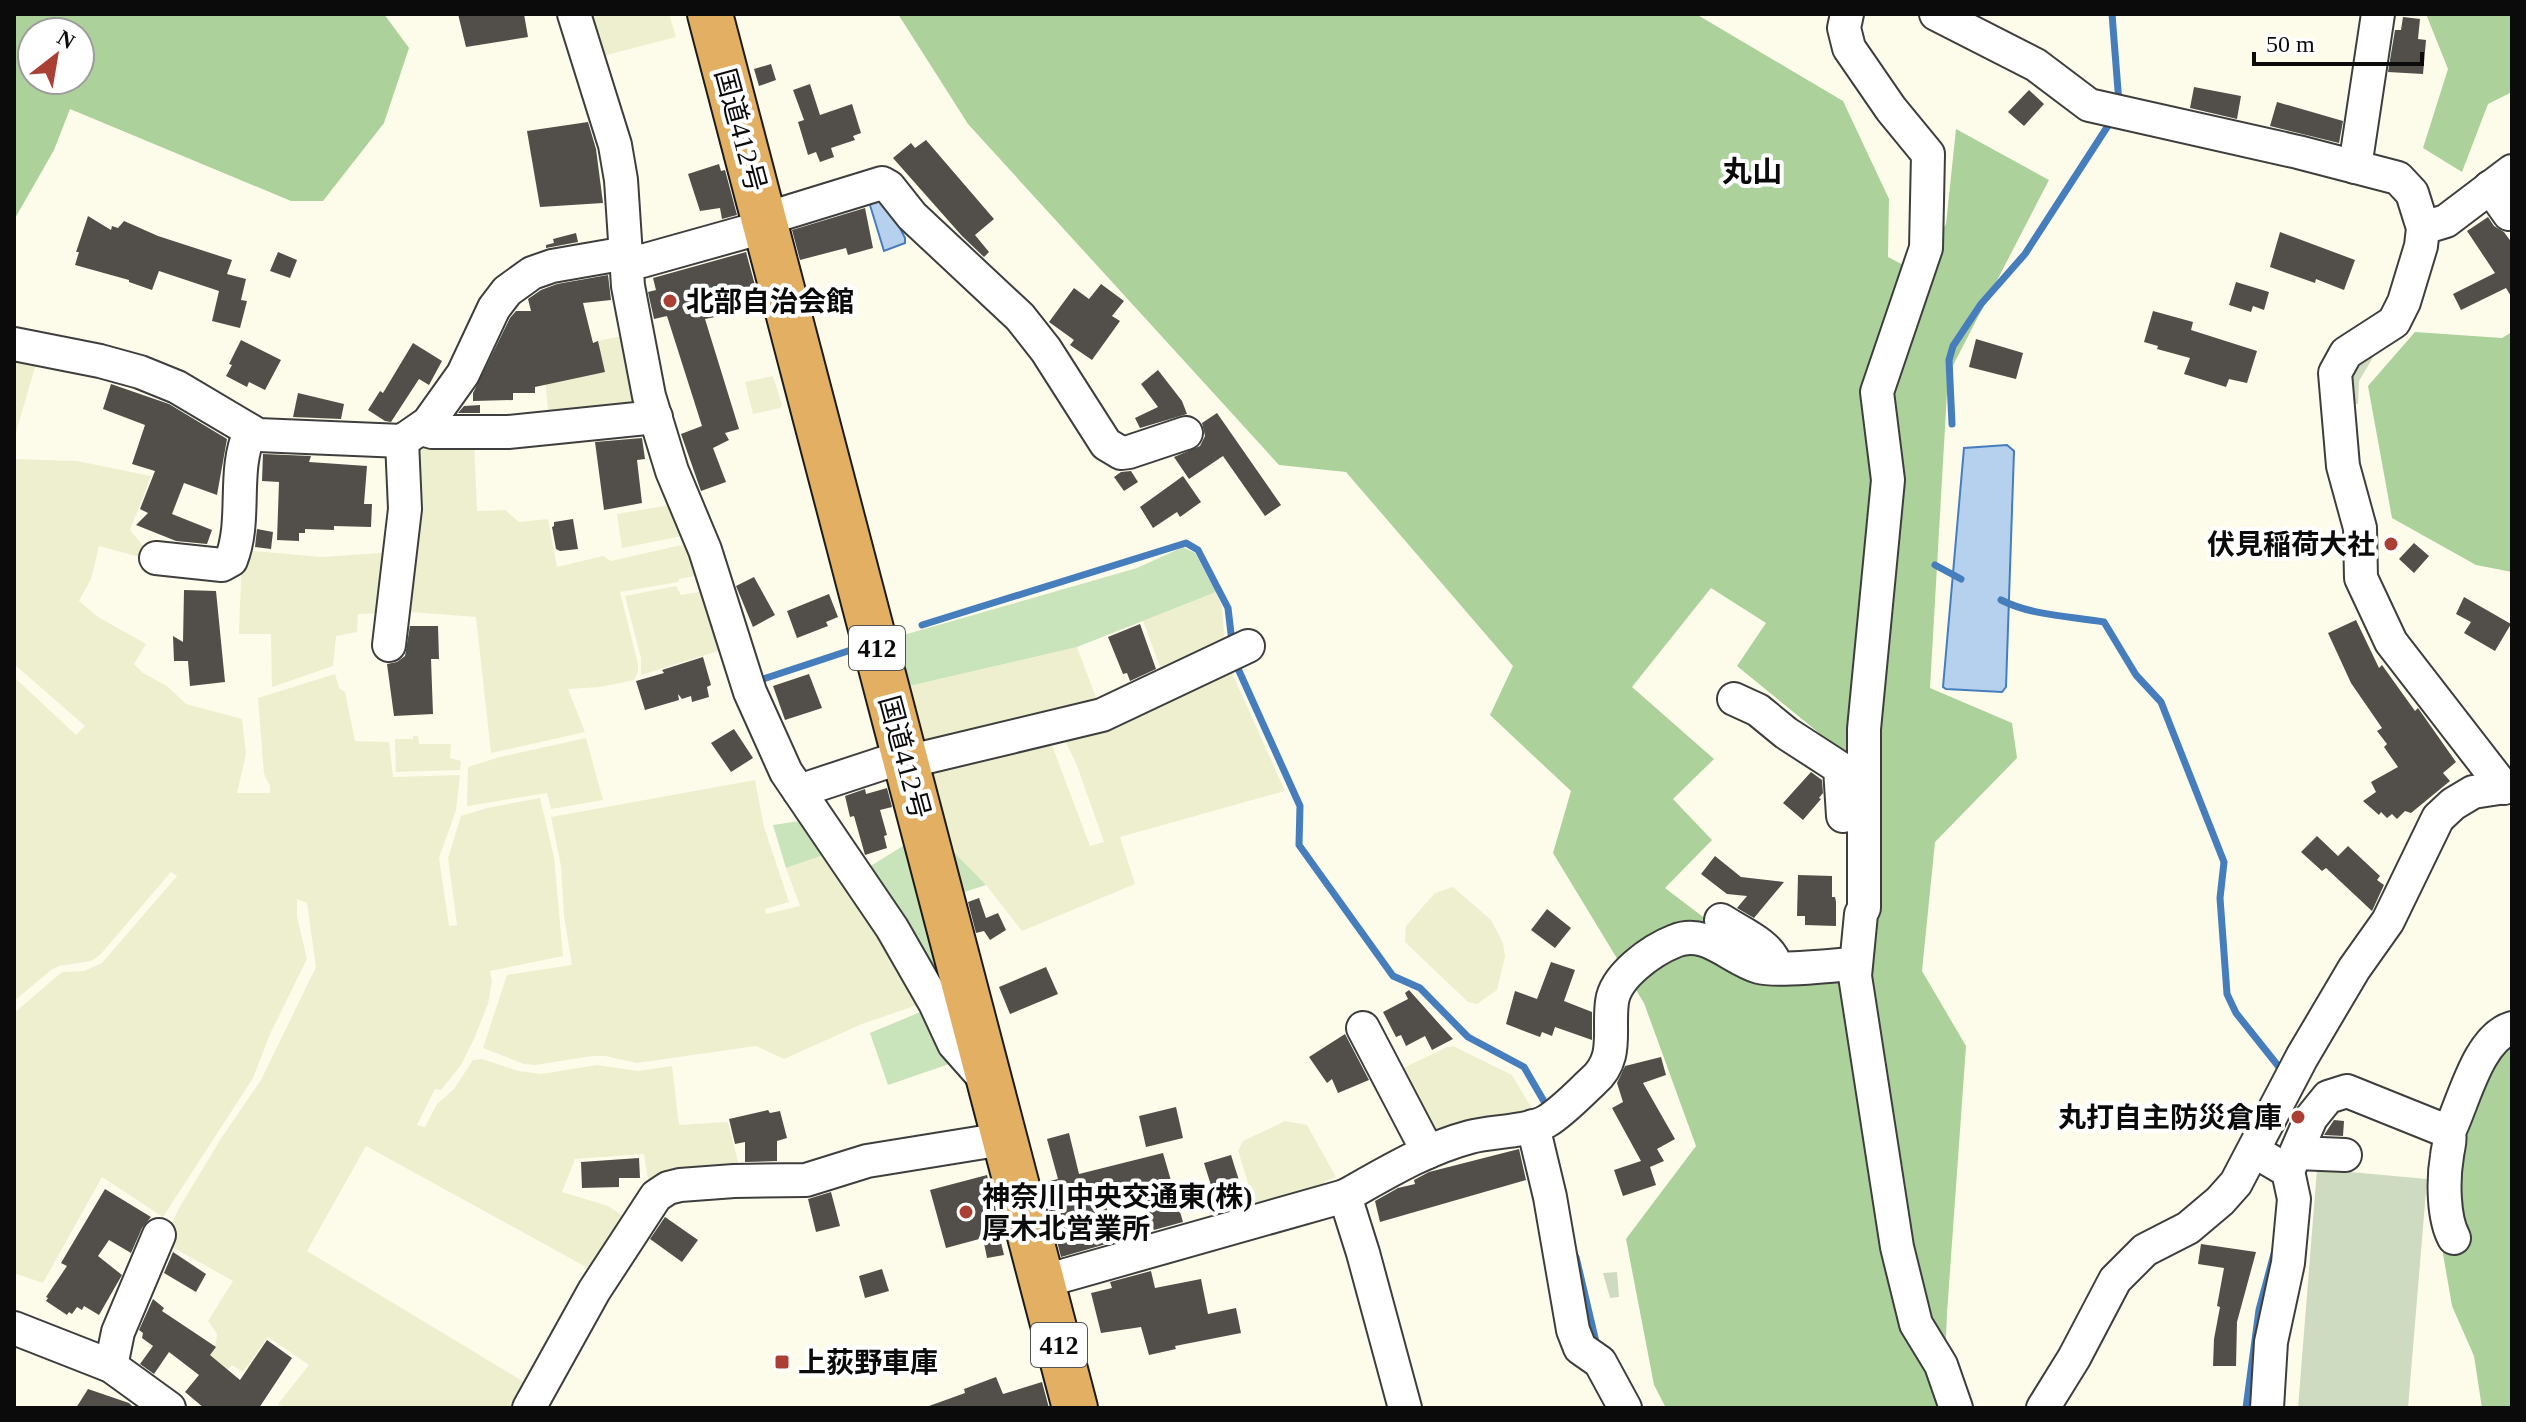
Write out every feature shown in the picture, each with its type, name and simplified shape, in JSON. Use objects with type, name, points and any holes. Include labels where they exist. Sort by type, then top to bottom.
[{"type":"highway","name":"国道412号","points":[[710,14],[1075,1408]]},
{"type":"street","points":[[574,14],[615,145],[621,180],[632,317],[656,417],[672,471],[705,550],[750,692],[786,772],[892,928],[935,1003],[954,1044],[990,1085]]},
{"type":"street","points":[[1847,14],[1844,28],[1849,48],[1891,109],[1928,154],[1926,248],[1877,392],[1888,480],[1864,729],[1864,908],[1858,949]]},
{"type":"street","points":[[1936,14],[2036,65],[2089,105],[2398,178],[2412,193],[2423,228],[2421,246],[2404,302],[2394,322],[2346,353],[2335,373],[2343,466],[2360,528],[2361,578],[2391,642],[2508,787]]},
{"type":"street","points":[[2355,167],[2378,14]]},
{"type":"street","points":[[2423,228],[2446,221],[2501,179],[2509,214]]},
{"type":"street","points":[[389,645],[412,435],[463,374],[483,328],[507,291],[535,271],[552,266],[615,255],[642,261],[882,183],[889,187],[912,216],[1020,317],[1046,350],[1106,444],[1121,453],[1129,452],[1186,433]]},
{"type":"street","points":[[14,344],[140,372],[188,393],[258,435],[508,432],[656,417]]},
{"type":"street","points":[[156,558],[222,565],[231,560],[237,531],[242,454],[250,432]]},
{"type":"street","points":[[799,791],[905,756],[923,758],[1102,715],[1240,650]]},
{"type":"street","points":[[1734,699],[1758,710],[1786,733],[1840,768],[1842,774],[1845,901],[1858,949],[1885,1180],[1897,1247],[1916,1324],[1941,1365],[1956,1408]]},
{"type":"street","points":[[2267,1408],[2271,1342],[2288,1263],[2294,1199],[2276,1159],[2292,1076],[2354,969],[2388,921],[2438,818],[2473,792],[2508,787]]},
{"type":"street","points":[[1721,920],[1774,957],[1775,968]]},
{"type":"street","points":[[1041,1282],[1345,1196],[1383,1172],[1428,1152],[1470,1137],[1546,1121],[1603,1070],[1610,1057],[1613,1044],[1612,1001],[1619,983],[1633,967],[1675,941],[1696,938],[1712,942],[1762,968],[1775,968],[1858,949]]},
{"type":"street","points":[[1363,1028],[1428,1152]]},
{"type":"street","points":[[2454,1238],[2446,1224],[2449,1132],[2489,1043],[2502,1031],[2512,1028]]},
{"type":"street","points":[[2043,1408],[2074,1358],[2115,1280],[2145,1250],[2188,1228],[2236,1183],[2276,1159],[2328,1097],[2347,1091],[2449,1132]]},
{"type":"street","points":[[1533,1126],[1550,1197],[1573,1330],[1580,1348],[1600,1362],[1625,1408]]},
{"type":"street","points":[[529,1408],[602,1279],[656,1196],[668,1188],[734,1181],[806,1180],[867,1161],[1003,1139]]},
{"type":"street","points":[[2276,1159],[2345,1155]]},
{"type":"street","points":[[1345,1196],[1405,1408]]},
{"type":"street","points":[[111,1366],[118,1332],[159,1235]]},
{"type":"street","points":[[14,1328],[111,1366],[169,1408]]},
{"type":"green space","points":[[14,14],[384,14],[409,48],[384,123],[323,201],[291,201],[70,109],[54,150],[14,220]]},
{"type":"green space","points":[[583,14],[669,14],[676,37],[595,58]]},
{"type":"green space","points":[[898,14],[1696,14],[1843,101],[1889,199],[1888,257],[1917,272],[1946,224],[1956,129],[2049,180],[1948,375],[1930,688],[2012,723],[2017,758],[1935,842],[1922,971],[1966,1046],[1943,1408],[1666,1408],[1654,1385],[1626,1239],[1696,1146],[1644,1003],[1553,853],[1571,791],[1490,715],[1513,666],[1346,472],[1279,465],[968,124]],"holes":[[[1711,588],[1766,623],[1737,666],[1846,755],[1846,952],[1761,961],[1665,888],[1712,840],[1673,799],[1714,759],[1632,687]]]},
{"type":"green space","points":[[2426,14],[2512,14],[2512,92],[2488,104],[2462,172],[2423,148],[2448,69]]},
{"type":"green space","points":[[2415,332],[2502,338],[2512,332],[2512,572],[2476,565],[2392,518],[2368,386]]},
{"type":"green space","points":[[627,335],[645,413],[549,423],[543,352]]},
{"type":"green space","points":[[14,353],[38,357],[14,439]]},
{"type":"green space","points":[[2375,354],[2359,381],[2358,404],[2344,404],[2348,362]]},
{"type":"green space","points":[[773,376],[782,405],[753,414],[745,382]]},
{"type":"green space","points":[[474,438],[477,511],[505,510],[519,522],[548,519],[557,567],[603,556],[611,561],[686,544],[701,575],[620,592],[638,672],[634,680],[568,689],[585,732],[491,753],[476,617],[397,611],[410,444]]},
{"type":"green space","points":[[14,459],[77,461],[151,476],[130,530],[149,553],[147,559],[99,546],[91,579],[79,601],[98,617],[146,644],[134,664],[143,673],[167,686],[186,704],[242,719],[246,754],[237,793],[270,793],[264,774],[258,698],[335,674],[339,688],[345,692],[355,741],[389,742],[393,777],[460,775],[456,810],[439,858],[449,926],[457,925],[448,858],[461,816],[540,798],[554,857],[563,956],[490,971],[492,981],[488,1004],[474,1039],[461,1065],[441,1090],[435,1089],[417,1125],[425,1127],[437,1104],[454,1089],[473,1060],[482,1059],[518,1071],[541,1074],[597,1065],[638,1071],[672,1066],[679,1125],[728,1122],[741,1174],[650,1194],[644,1154],[575,1159],[562,1192],[608,1206],[631,1221],[597,1273],[366,1146],[307,1251],[534,1388],[523,1408],[284,1408],[278,1404],[309,1365],[268,1337],[243,1372],[232,1365],[227,1371],[206,1358],[216,1343],[217,1334],[208,1321],[233,1281],[163,1242],[179,1208],[261,1080],[316,967],[307,903],[297,899],[297,917],[307,959],[270,1034],[253,1078],[163,1217],[102,1177],[43,1283],[14,1273],[14,1013],[62,972],[84,971],[102,963],[177,876],[171,872],[100,955],[91,961],[51,970],[14,1001],[14,677],[76,735],[85,726],[14,664]]},
{"type":"green space","points":[[676,504],[687,535],[622,548],[617,514]]},
{"type":"green space","points":[[1183,547],[1195,553],[1216,592],[1077,647],[905,687],[893,638],[1137,568]]},
{"type":"green space","points":[[242,550],[322,557],[395,552],[384,613],[358,614],[357,632],[336,636],[333,666],[272,687],[271,634],[239,634]]},
{"type":"green space","points":[[676,586],[681,595],[710,590],[728,648],[641,675],[641,658],[625,596]]},
{"type":"green space","points":[[1216,592],[1222,607],[1225,648],[1164,677],[1143,621]]},
{"type":"green space","points":[[1077,647],[1100,708],[919,750],[905,687]]},
{"type":"green space","points":[[1228,664],[1285,791],[1120,837],[1135,884],[1022,931],[986,885],[945,843],[925,769],[1047,732],[1090,846],[1104,842],[1076,763],[1061,732]]},
{"type":"green space","points":[[413,736],[418,736],[419,744],[451,744],[450,758],[461,761],[460,770],[396,772],[395,739],[413,739]]},
{"type":"green space","points":[[586,738],[603,800],[551,809],[547,793],[467,806],[468,767]]},
{"type":"green space","points":[[755,780],[764,827],[789,902],[765,909],[766,914],[800,906],[786,868],[835,851],[926,1002],[862,1024],[784,1059],[756,1046],[637,1063],[592,1056],[535,1065],[524,1064],[483,1048],[507,975],[572,965],[564,916],[561,866],[551,817]]},
{"type":"green space","points":[[813,819],[835,851],[786,868],[773,825]]},
{"type":"green space","points":[[911,841],[943,973],[927,977],[864,870]]},
{"type":"green space","points":[[945,843],[986,885],[958,894]]},
{"type":"green space","points":[[1453,887],[1491,920],[1503,943],[1505,957],[1497,990],[1477,1004],[1468,1002],[1405,942],[1406,926],[1435,893]]},
{"type":"green space","points":[[930,1008],[955,1062],[888,1085],[870,1033]]},
{"type":"green space","points":[[1453,1046],[1512,1075],[1531,1107],[1503,1120],[1429,1142],[1393,1073]]},
{"type":"green space","points":[[2512,1047],[2512,1408],[2482,1408],[2474,1356],[2452,1306],[2441,1242],[2459,1129],[2480,1075]]},
{"type":"green space","points":[[1285,1121],[1307,1125],[1336,1177],[1324,1182],[1324,1190],[1256,1208],[1238,1151],[1243,1141]]},
{"type":"green space","points":[[2317,1169],[2427,1179],[2408,1408],[2298,1408]]},
{"type":"green space","points":[[1617,1272],[1619,1297],[1610,1298],[1603,1273]]},
{"type":"water","points":[[866,192],[883,194],[905,243],[884,251]]},
{"type":"water","points":[[2007,445],[2014,451],[2006,687],[2002,692],[1946,689],[1943,687],[1964,448]]},
{"type":"building","points":[[458,14],[524,14],[528,37],[466,47]]},
{"type":"building","points":[[2403,17],[2420,19],[2418,39],[2426,40],[2423,74],[2388,72],[2395,30],[2401,30]]},
{"type":"building","points":[[771,64],[776,80],[759,86],[754,69]]},
{"type":"building","points":[[810,84],[820,115],[852,104],[861,133],[853,136],[855,140],[831,148],[834,157],[820,162],[816,152],[808,155],[798,122],[804,120],[793,90]]},
{"type":"building","points":[[2194,87],[2241,96],[2237,119],[2190,108]]},
{"type":"building","points":[[2029,90],[2044,104],[2024,126],[2008,112]]},
{"type":"building","points":[[2277,102],[2343,121],[2339,143],[2270,126]]},
{"type":"building","points":[[588,122],[596,149],[603,203],[540,207],[527,131]]},
{"type":"building","points":[[926,140],[994,219],[975,235],[989,252],[984,257],[893,158],[911,143],[915,148]]},
{"type":"building","points":[[719,164],[721,171],[725,170],[737,215],[722,219],[720,208],[700,211],[688,174]]},
{"type":"building","points":[[865,208],[873,248],[848,255],[846,248],[800,260],[792,230]]},
{"type":"building","points":[[88,216],[111,230],[112,226],[118,228],[124,221],[158,236],[232,260],[227,274],[246,279],[241,300],[247,301],[240,328],[212,321],[219,291],[159,271],[152,290],[129,280],[75,265]]},
{"type":"building","points":[[2488,217],[2512,243],[2512,298],[2506,288],[2461,310],[2453,294],[2495,273],[2467,231]]},
{"type":"building","points":[[2280,232],[2355,260],[2344,290],[2270,267]]},
{"type":"building","points":[[576,233],[578,242],[546,248],[546,245],[554,243],[553,239]]},
{"type":"building","points":[[278,252],[297,260],[290,278],[270,271]]},
{"type":"building","points":[[746,252],[756,289],[720,299],[725,315],[705,319],[739,429],[725,433],[729,440],[713,448],[726,482],[701,491],[681,434],[702,426],[667,316],[654,319],[648,292],[656,290],[653,278]]},
{"type":"building","points":[[608,275],[611,300],[583,303],[593,343],[598,341],[605,372],[535,387],[535,393],[513,393],[513,400],[473,401],[473,393],[510,318],[516,311],[531,311],[528,299],[557,284]]},
{"type":"building","points":[[2236,282],[2269,292],[2264,310],[2253,306],[2251,312],[2229,305]]},
{"type":"building","points":[[1101,284],[1124,301],[1112,316],[1120,321],[1092,360],[1070,345],[1074,340],[1049,322],[1074,288],[1089,299]]},
{"type":"building","points":[[2153,311],[2193,322],[2191,330],[2257,351],[2247,383],[2229,379],[2226,387],[2184,374],[2190,358],[2144,342]]},
{"type":"building","points":[[1976,339],[2023,353],[2016,379],[1969,367]]},
{"type":"building","points":[[241,340],[281,360],[265,390],[249,382],[247,387],[226,376]]},
{"type":"building","points":[[413,343],[442,361],[429,385],[419,379],[391,422],[385,421],[368,410],[380,391],[383,393]]},
{"type":"building","points":[[1158,370],[1182,401],[1187,414],[1140,428],[1135,418],[1158,407],[1141,384]]},
{"type":"building","points":[[111,384],[169,404],[227,439],[217,495],[184,483],[172,514],[212,530],[207,544],[176,541],[136,525],[148,513],[140,509],[155,471],[132,464],[145,425],[103,409]]},
{"type":"building","points":[[298,393],[344,404],[341,419],[293,417]]},
{"type":"building","points":[[480,405],[480,413],[458,413],[464,406]]},
{"type":"building","points":[[1217,413],[1281,505],[1265,516],[1223,456],[1189,479],[1174,457],[1200,446],[1205,436],[1202,423]]},
{"type":"building","points":[[642,438],[645,459],[637,460],[642,503],[604,510],[595,442]]},
{"type":"building","points":[[263,454],[311,456],[309,462],[367,466],[364,504],[372,504],[371,527],[305,529],[305,533],[299,533],[299,541],[277,540],[279,482],[262,481]]},
{"type":"building","points":[[1131,471],[1138,482],[1124,491],[1114,477]]},
{"type":"building","points":[[1183,476],[1201,502],[1180,517],[1177,512],[1153,528],[1140,507]]},
{"type":"building","points":[[573,519],[578,549],[560,551],[556,549],[554,522]]},
{"type":"building","points":[[257,529],[273,532],[271,549],[255,547]]},
{"type":"building","points":[[2414,543],[2429,556],[2414,573],[2399,559]]},
{"type":"building","points":[[754,577],[775,615],[753,627],[736,586]]},
{"type":"building","points":[[184,590],[216,591],[225,682],[190,686],[188,661],[174,661],[173,636],[183,642]]},
{"type":"building","points":[[829,594],[838,617],[826,622],[828,626],[797,638],[787,611]]},
{"type":"building","points":[[2464,597],[2511,624],[2495,651],[2464,633],[2471,622],[2456,614]]},
{"type":"building","points":[[2356,620],[2379,668],[2382,665],[2415,711],[2418,708],[2456,762],[2443,773],[2450,781],[2411,813],[2405,811],[2397,819],[2392,814],[2387,818],[2381,812],[2379,815],[2363,801],[2376,792],[2371,782],[2398,767],[2377,731],[2382,728],[2351,683],[2328,633]]},
{"type":"building","points":[[1140,624],[1156,669],[1130,681],[1127,673],[1123,674],[1108,637]]},
{"type":"building","points":[[410,626],[438,626],[439,659],[431,659],[433,714],[394,716],[387,664],[405,656]]},
{"type":"building","points":[[703,657],[711,685],[707,687],[709,697],[692,702],[691,696],[682,699],[678,694],[679,700],[645,710],[636,681]]},
{"type":"building","points":[[809,674],[822,708],[785,720],[773,686]]},
{"type":"building","points":[[734,729],[753,758],[731,772],[711,743]]},
{"type":"building","points":[[1811,772],[1822,780],[1823,793],[1803,820],[1783,803]]},
{"type":"building","points":[[887,788],[892,807],[880,810],[887,848],[865,855],[845,796],[865,789],[866,794]]},
{"type":"building","points":[[2317,836],[2338,856],[2348,846],[2380,876],[2377,880],[2384,885],[2372,911],[2326,868],[2322,871],[2301,852]]},
{"type":"building","points":[[1715,856],[1741,877],[1784,882],[1754,918],[1737,908],[1747,896],[1727,894],[1701,874]]},
{"type":"building","points":[[1798,875],[1832,876],[1836,926],[1805,925],[1805,916],[1797,916]]},
{"type":"building","points":[[979,898],[986,918],[998,913],[1006,930],[990,940],[984,931],[976,933],[968,902]]},
{"type":"building","points":[[1547,909],[1571,928],[1555,948],[1531,930]]},
{"type":"building","points":[[1551,962],[1575,970],[1564,1001],[1592,1012],[1592,1040],[1555,1027],[1552,1036],[1542,1032],[1540,1037],[1506,1024],[1515,991],[1537,999]]},
{"type":"building","points":[[1046,967],[1058,994],[1010,1014],[999,987]]},
{"type":"building","points":[[1409,990],[1453,1039],[1432,1050],[1425,1036],[1406,1046],[1401,1035],[1396,1037],[1383,1012],[1408,999],[1405,993]]},
{"type":"building","points":[[1345,1034],[1369,1080],[1338,1093],[1332,1079],[1327,1083],[1309,1057]]},
{"type":"building","points":[[1661,1057],[1666,1075],[1643,1083],[1675,1139],[1657,1149],[1664,1161],[1650,1167],[1656,1185],[1623,1196],[1614,1170],[1641,1161],[1612,1108],[1623,1102],[1617,1083],[1625,1066]]},
{"type":"building","points":[[1176,1107],[1183,1138],[1146,1147],[1139,1116]]},
{"type":"building","points":[[768,1110],[770,1113],[780,1111],[787,1138],[777,1141],[777,1161],[745,1162],[745,1142],[735,1144],[729,1119]]},
{"type":"building","points":[[2334,1120],[2344,1121],[2343,1136],[2324,1135]]},
{"type":"building","points":[[1069,1133],[1079,1174],[1163,1153],[1183,1222],[1149,1229],[1137,1184],[1104,1193],[1113,1242],[1061,1257],[1042,1183],[1058,1179],[1047,1139]]},
{"type":"building","points":[[1519,1149],[1526,1180],[1380,1222],[1375,1201],[1398,1188],[1415,1184],[1414,1180],[1429,1172]]},
{"type":"building","points":[[1231,1155],[1242,1190],[1215,1198],[1204,1163]]},
{"type":"building","points":[[639,1158],[640,1178],[619,1178],[619,1187],[582,1188],[581,1162]]},
{"type":"building","name":"神奈川中央交通東(株) 厚木北営業所","points":[[987,1175],[1002,1233],[999,1234],[1004,1255],[987,1258],[983,1238],[946,1248],[930,1190]]},
{"type":"building","points":[[105,1189],[151,1217],[142,1228],[131,1253],[109,1240],[98,1256],[122,1275],[99,1315],[84,1306],[82,1310],[77,1307],[67,1315],[46,1301],[46,1297],[67,1266],[61,1263]]},
{"type":"building","points":[[831,1192],[840,1226],[816,1232],[808,1199]]},
{"type":"building","points":[[665,1217],[698,1240],[682,1262],[650,1239]]},
{"type":"building","points":[[2201,1244],[2256,1252],[2237,1322],[2236,1366],[2213,1366],[2220,1307],[2217,1306],[2224,1268],[2198,1264]]},
{"type":"building","points":[[173,1252],[206,1274],[196,1292],[164,1273]]},
{"type":"building","points":[[882,1269],[889,1291],[865,1298],[859,1276]]},
{"type":"building","points":[[1151,1271],[1155,1288],[1201,1279],[1208,1314],[1236,1308],[1241,1333],[1175,1346],[1176,1349],[1149,1355],[1141,1327],[1101,1333],[1091,1293],[1112,1288],[1110,1282]]},
{"type":"building","points":[[153,1299],[164,1308],[162,1311],[216,1347],[210,1355],[240,1380],[267,1340],[292,1358],[259,1408],[204,1408],[185,1392],[199,1375],[169,1352],[154,1374],[140,1364],[153,1346],[142,1338],[143,1333],[139,1330]]},
{"type":"building","points":[[996,1377],[1003,1394],[1042,1382],[1049,1408],[929,1408],[965,1393],[964,1389]]},
{"type":"building","points":[[88,1389],[129,1403],[134,1408],[76,1408]]},
{"type":"waterway","points":[[2112,14],[2119,103]]},
{"type":"waterway","points":[[1952,424],[1949,360],[1953,346],[1981,304],[2025,254],[2113,118]]},
{"type":"waterway","points":[[922,625],[1186,543],[1198,550],[1228,608],[1232,642]]},
{"type":"waterway","points":[[1935,565],[1961,579]]},
{"type":"waterway","points":[[2001,600],[2038,612],[2104,622],[2136,675],[2161,702],[2224,862],[2220,898],[2227,994],[2236,1013],[2279,1067]]},
{"type":"waterway","points":[[758,673],[760,680],[857,648]]},
{"type":"waterway","points":[[1235,662],[1300,806],[1299,845],[1393,976],[1420,988],[1468,1037],[1524,1067],[1545,1103]]},
{"type":"waterway","points":[[2246,1408],[2259,1310],[2275,1250]]},
{"type":"waterway","points":[[1576,1257],[1596,1342]]},
{"type":"place","name":"北部自治会館","points":[[670,301]]},
{"type":"place","name":"伏見稲荷大社","points":[[2391,544]]},
{"type":"place","name":"丸打自主防災倉庫","points":[[2298,1117]]},
{"type":"place","name":"神奈川中央交通東(株) 厚木北営業所","points":[[966,1212]]},
{"type":"place","name":"上荻野車庫","points":[[782,1362]]},
{"type":"district","name":"丸山","points":[[1752,172]]}]
